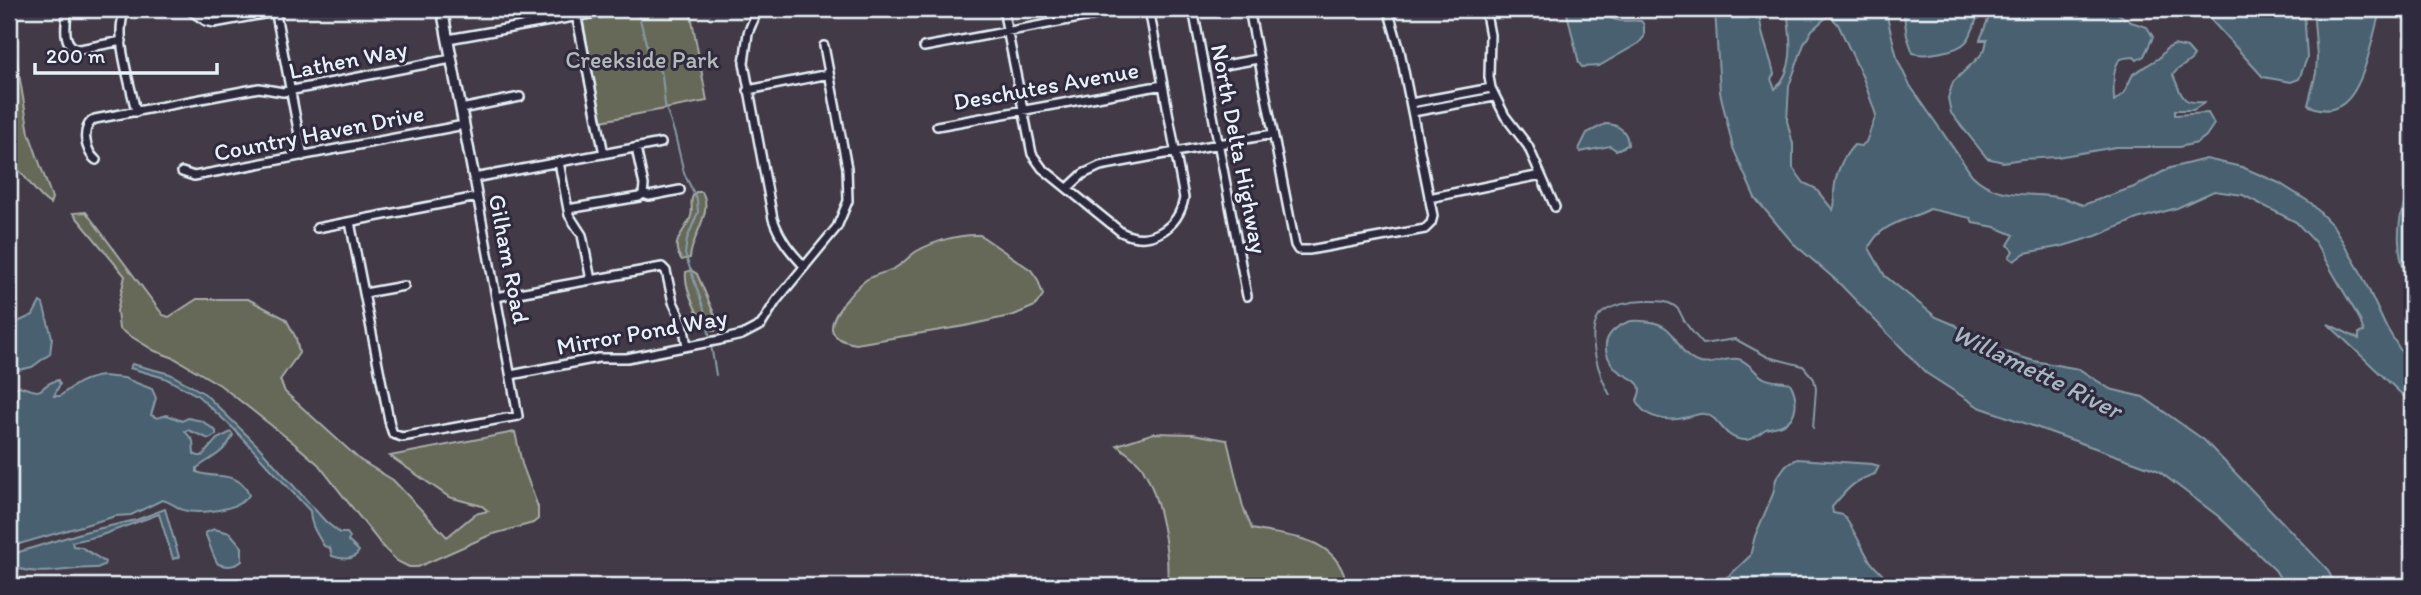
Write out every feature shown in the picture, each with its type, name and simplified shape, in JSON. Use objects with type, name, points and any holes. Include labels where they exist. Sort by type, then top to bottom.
[{"type":"street","points":[[126,9],[120,25],[136,112]]},
{"type":"street","points":[[188,9],[214,23],[275,10],[303,156]]},
{"type":"street","name":"Gilham Road","points":[[365,293],[393,434],[402,437],[518,416],[442,9]]},
{"type":"street","points":[[448,39],[576,12],[619,9]]},
{"type":"street","points":[[758,9],[748,33],[744,56],[748,90],[778,234],[804,266]]},
{"type":"street","points":[[1003,9],[1032,155],[1042,168],[1121,232],[1136,237],[1153,236],[1164,231],[1172,224],[1183,204],[1183,191],[1149,9]]},
{"type":"street","points":[[924,47],[1128,9]]},
{"type":"street","name":"North Delta Highway","points":[[1194,9],[1247,296]]},
{"type":"street","points":[[1249,9],[1292,232],[1298,250],[1425,229],[1431,223],[1433,216],[1412,108],[1388,9]]},
{"type":"street","points":[[1485,9],[1490,35],[1489,76],[1494,97],[1528,146],[1555,207]]},
{"type":"street","points":[[576,12],[604,154]]},
{"type":"street","points":[[67,15],[65,29],[73,49],[80,50],[122,41]]},
{"type":"street","name":"Mirror Pond Way","points":[[511,375],[594,359],[627,358],[715,341],[742,335],[761,325],[804,266],[837,227],[848,201],[847,168],[824,46]]},
{"type":"street","points":[[1225,65],[1258,59]]},
{"type":"street","name":"Lathen Way","points":[[96,160],[89,152],[86,129],[89,122],[259,88],[279,92],[451,60]]},
{"type":"street","points":[[748,90],[829,74]]},
{"type":"street","name":"Deschutes Avenue","points":[[937,126],[1163,85]]},
{"type":"street","points":[[1412,108],[1491,88]]},
{"type":"street","points":[[461,109],[520,97]]},
{"type":"street","points":[[1412,108],[1494,97]]},
{"type":"street","name":"Country Haven Drive","points":[[182,172],[194,176],[464,125]]},
{"type":"street","points":[[1068,188],[1083,174],[1100,166],[1273,134]]},
{"type":"street","points":[[474,178],[661,143]]},
{"type":"street","points":[[636,148],[644,186],[643,194]]},
{"type":"street","points":[[559,162],[570,217],[581,233],[591,280]]},
{"type":"street","points":[[1429,198],[1541,175]]},
{"type":"street","points":[[643,194],[649,196],[680,190]]},
{"type":"street","points":[[568,209],[639,197],[643,194]]},
{"type":"street","points":[[317,228],[477,197]]},
{"type":"street","points":[[350,222],[365,293],[404,286]]},
{"type":"street","points":[[496,298],[662,267],[666,271],[673,302],[683,323],[687,346]]},
{"type":"green space","name":"Creekside Park","points":[[635,9],[690,9],[707,101],[601,121],[583,21],[586,18]]},
{"type":"green space","points":[[9,15],[29,133],[52,198],[50,204],[9,161]]},
{"type":"green space","points":[[696,192],[702,192],[705,200],[704,216],[690,258],[682,260],[677,244],[690,219],[692,198]]},
{"type":"green space","points":[[86,212],[163,315],[169,317],[197,299],[248,299],[286,319],[296,338],[299,353],[280,380],[285,392],[360,460],[393,480],[447,537],[475,514],[488,511],[482,506],[449,497],[390,456],[515,432],[522,464],[538,507],[538,519],[533,523],[490,535],[418,567],[409,567],[397,561],[318,464],[290,440],[220,385],[119,329],[117,311],[125,276],[73,213]]},
{"type":"green space","points":[[980,235],[1031,270],[1043,295],[1035,306],[1014,315],[965,326],[856,344],[834,335],[834,318],[853,291],[866,280],[895,268],[931,244],[956,237]]},
{"type":"green space","points":[[691,270],[697,274],[719,325],[715,331],[704,322],[690,297],[686,272]]},
{"type":"green space","points":[[1154,433],[1193,434],[1227,440],[1243,507],[1252,529],[1298,538],[1324,548],[1342,570],[1347,586],[1167,586],[1165,541],[1154,493],[1142,467],[1117,445]]},
{"type":"water","points":[[1566,9],[1604,9],[1615,20],[1641,21],[1644,25],[1644,37],[1639,43],[1599,66],[1582,67]]},
{"type":"water","name":"Willamette River","points":[[1715,9],[1760,9],[1762,34],[1774,74],[1771,79],[1775,89],[1782,81],[1789,62],[1787,9],[1885,9],[1898,61],[1909,84],[1972,175],[1993,189],[2015,194],[2062,198],[2083,205],[2134,187],[2170,168],[2206,159],[2242,167],[2279,183],[2311,203],[2334,227],[2360,271],[2385,325],[2412,369],[2412,404],[2328,324],[2359,339],[2359,333],[2364,332],[2359,318],[2315,242],[2296,222],[2243,195],[2214,191],[2177,208],[2137,219],[2096,236],[2025,253],[2014,261],[2009,257],[2013,251],[2008,245],[2014,235],[1995,227],[1973,223],[1971,218],[1930,209],[1887,227],[1869,248],[1885,276],[1936,317],[1955,325],[1986,346],[2034,361],[2079,369],[2110,389],[2143,397],[2204,440],[2328,570],[2335,586],[2285,586],[2275,570],[2218,516],[2157,470],[1979,407],[1926,373],[1837,281],[1793,243],[1755,198],[1733,148],[1720,92]],"holes":[[[1829,15],[1838,24],[1863,78],[1876,115],[1866,142],[1861,146],[1854,145],[1840,167],[1833,210],[1815,188],[1804,183],[1793,168],[1793,144],[1787,121],[1789,86],[1804,44],[1812,30]]]},
{"type":"water","points":[[1903,9],[1980,9],[1965,43],[1952,50],[1924,55],[1913,53]]},
{"type":"water","points":[[1992,9],[2107,9],[2109,13],[2114,11],[2131,22],[2147,27],[2153,37],[2144,56],[2137,60],[2134,57],[2118,62],[2114,79],[2114,101],[2124,93],[2133,74],[2174,45],[2187,48],[2194,56],[2173,75],[2181,94],[2191,102],[2206,102],[2193,110],[2175,110],[2175,115],[2208,113],[2214,124],[2197,143],[2179,147],[2116,147],[2057,157],[2003,162],[1987,158],[1951,113],[1948,98],[1953,82],[1985,49],[1987,40],[1980,40]]},
{"type":"water","points":[[2201,9],[2304,9],[2307,58],[2299,79],[2291,82],[2263,77]]},
{"type":"water","points":[[2313,9],[2381,9],[2367,61],[2352,95],[2340,106],[2326,110],[2308,105],[2317,57]]},
{"type":"water","points":[[1605,124],[1621,129],[1628,145],[1616,150],[1610,146],[1580,152],[1587,133]]},
{"type":"water","points":[[2412,189],[2412,292],[2400,253],[2399,227],[2401,214]]},
{"type":"water","points":[[40,302],[43,304],[52,337],[50,354],[32,367],[9,372],[9,326],[33,315]]},
{"type":"water","points":[[1631,321],[1661,325],[1690,358],[1700,363],[1738,359],[1764,378],[1790,383],[1795,394],[1792,417],[1782,425],[1743,440],[1728,434],[1709,415],[1666,419],[1645,412],[1637,400],[1640,390],[1638,384],[1615,368],[1606,346],[1607,339],[1616,329]]},
{"type":"water","points":[[132,364],[170,374],[205,394],[257,445],[326,522],[340,533],[347,533],[350,537],[348,541],[359,551],[357,554],[347,558],[332,556],[330,548],[324,546],[314,529],[310,511],[234,429],[197,395],[165,378],[130,368]]},
{"type":"water","points":[[102,376],[124,378],[152,389],[156,398],[151,415],[157,418],[167,415],[182,421],[188,418],[202,421],[216,431],[216,435],[209,439],[185,431],[193,441],[194,454],[198,456],[202,456],[217,439],[231,432],[233,435],[226,446],[197,468],[197,472],[233,478],[245,487],[249,495],[228,508],[209,511],[183,510],[162,500],[131,515],[116,516],[9,547],[9,390],[19,386],[39,391],[58,380],[60,384],[54,396],[60,396],[79,383]]},
{"type":"water","points":[[1797,459],[1879,466],[1875,474],[1855,483],[1832,507],[1833,513],[1843,515],[1847,520],[1871,563],[1885,578],[1887,586],[1711,586],[1730,575],[1750,556],[1776,479],[1786,465]]},
{"type":"water","points":[[165,509],[179,557],[173,559],[159,514],[99,536],[72,542],[73,546],[81,547],[105,562],[97,568],[42,572],[9,565],[9,555],[84,532],[136,520]]},
{"type":"water","points":[[214,529],[230,533],[242,547],[242,561],[231,566],[218,564],[205,533]]},
{"type":"waterway","points":[[638,11],[648,51],[662,75],[665,105],[684,173],[697,200],[698,212],[687,239],[685,254],[706,315],[710,339]]},
{"type":"waterway","points":[[1610,395],[1598,367],[1594,345],[1593,334],[1599,316],[1621,304],[1662,302],[1677,308],[1703,344],[1735,339],[1768,357],[1803,366],[1814,379],[1816,389],[1813,428]]},
{"type":"waterway","points":[[711,345],[716,375]]}]
